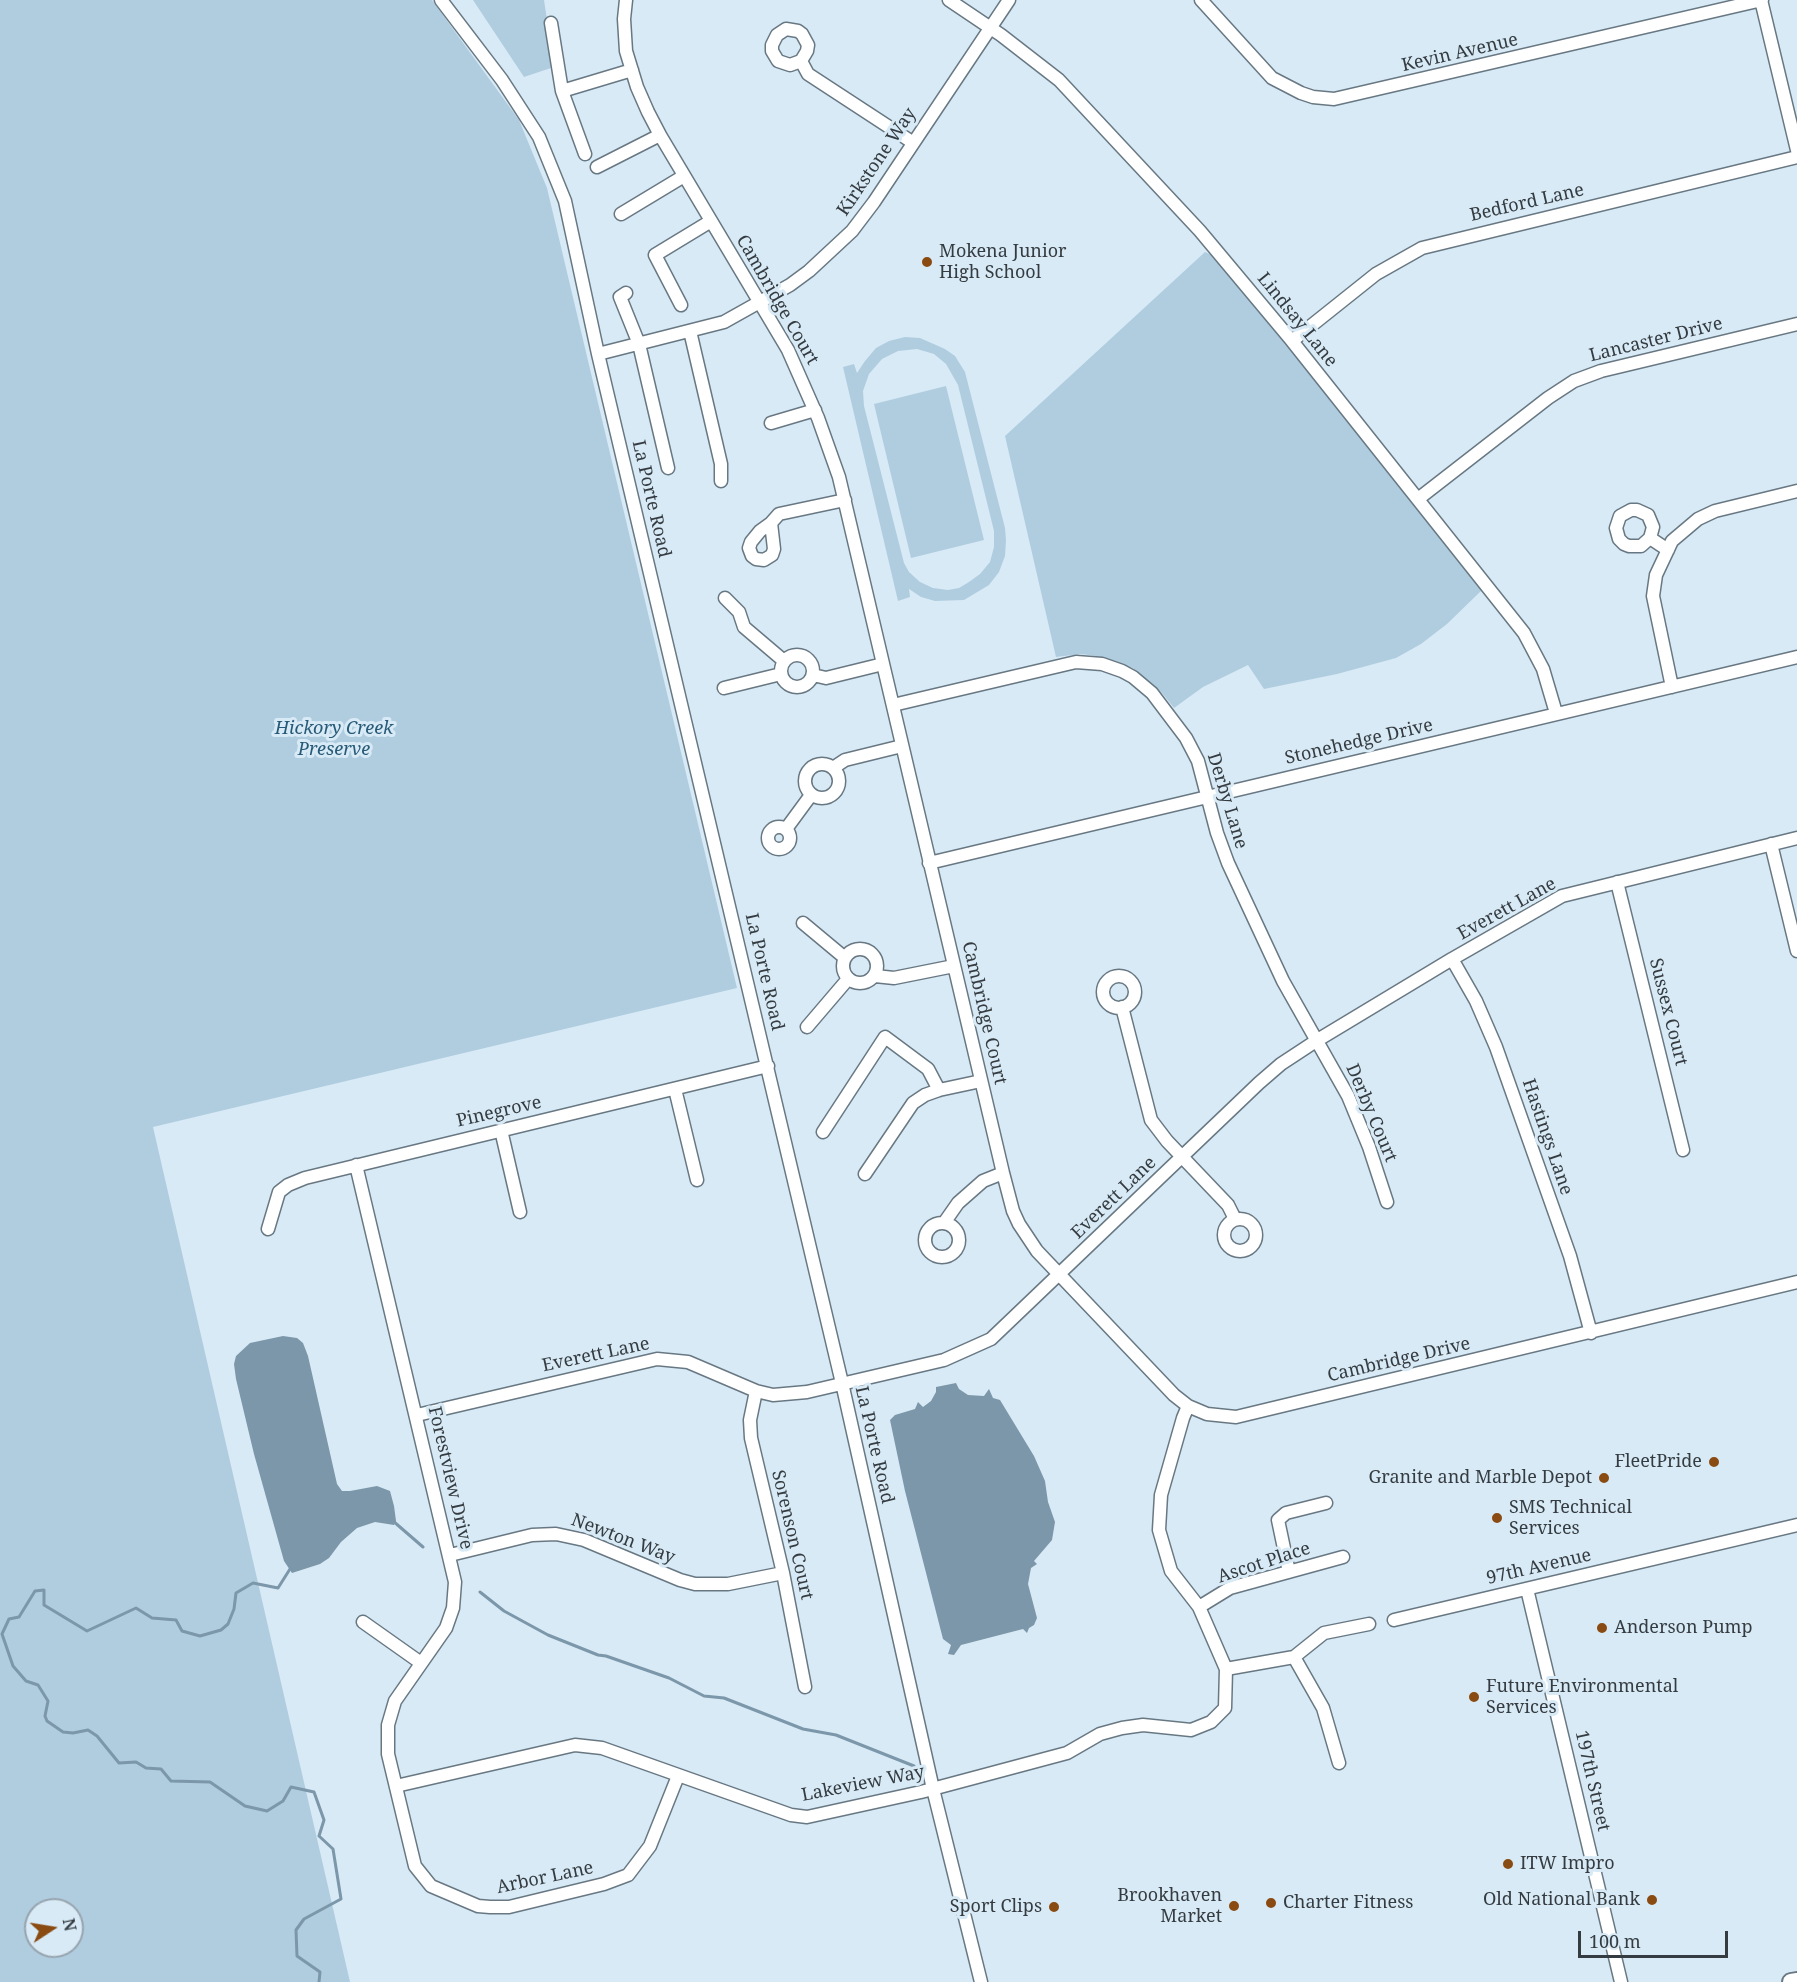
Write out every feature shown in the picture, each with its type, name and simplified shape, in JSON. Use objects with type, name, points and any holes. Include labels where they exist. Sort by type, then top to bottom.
[{"type":"main road","points":[[1791,1982],[1797,1981]]},
{"type":"street","name":"La Porte Road","points":[[441,0],[502,80],[539,137],[565,201],[598,354],[842,1383],[933,1789],[981,1982]]},
{"type":"street","points":[[562,91],[632,70],[626,51],[624,20],[626,0]]},
{"type":"street","name":"Lindsay Lane","points":[[949,0],[1059,80],[1200,231],[1292,341],[1531,645],[1547,679],[1556,713]]},
{"type":"street","name":"Kirkstone Way","points":[[598,354],[724,322],[760,303],[809,271],[852,231],[874,202],[1009,0]]},
{"type":"street","name":"Kevin Avenue","points":[[1201,0],[1272,78],[1301,93],[1334,99],[1761,0]]},
{"type":"street","points":[[1761,0],[1797,150]]},
{"type":"street","points":[[551,23],[562,91],[585,153]]},
{"type":"street","points":[[801,61],[807,74],[912,142]]},
{"type":"street","name":"Cambridge Court","points":[[632,70],[637,87],[660,135],[788,350],[815,410],[839,477],[1013,1211],[1037,1251],[1060,1275]]},
{"type":"street","points":[[597,167],[660,135]]},
{"type":"street","name":"Bedford Lane","points":[[1292,341],[1376,274],[1422,248],[1797,157]]},
{"type":"street","points":[[621,214],[684,176]]},
{"type":"street","points":[[681,305],[656,255],[711,221]]},
{"type":"street","points":[[626,293],[620,297],[639,344],[668,468]]},
{"type":"street","name":"Lancaster Drive","points":[[1418,499],[1548,398],[1574,381],[1600,371],[1797,324]]},
{"type":"street","points":[[690,331],[721,464],[721,481]]},
{"type":"street","points":[[771,423],[815,410]]},
{"type":"street","points":[[1672,687],[1653,596],[1656,575],[1672,540],[1707,514],[1728,506],[1797,491]]},
{"type":"street","points":[[771,524],[779,514],[845,500]]},
{"type":"street","points":[[1650,538],[1668,550]]},
{"type":"street","points":[[724,688],[783,668],[795,655],[807,658],[813,669],[813,675],[810,681],[800,688],[788,684],[783,668],[744,627],[739,612],[725,598]]},
{"type":"street","name":"Stonehedge Drive","points":[[929,863],[1797,657]]},
{"type":"street","name":"Derby Lane","points":[[893,705],[1069,663],[1083,662],[1112,667],[1133,677],[1143,685],[1178,726],[1198,761],[1216,833],[1238,888],[1283,981],[1316,1041]]},
{"type":"street","points":[[813,675],[826,678],[883,664]]},
{"type":"street","points":[[832,768],[844,760],[902,746]]},
{"type":"street","points":[[820,764],[832,768],[839,779],[836,792],[824,798],[811,795],[805,783],[808,771],[820,764]]},
{"type":"street","points":[[786,829],[811,795]]},
{"type":"street","name":"Everett Lane","points":[[417,1415],[657,1359],[688,1362],[756,1392],[772,1395],[842,1383],[944,1360],[991,1340],[1259,1083],[1281,1064],[1316,1041],[1452,959],[1563,896],[1797,838]]},
{"type":"street","points":[[1771,844],[1797,951]]},
{"type":"street","name":"Sussex Court","points":[[1617,882],[1683,1150]]},
{"type":"street","points":[[803,923],[845,958]]},
{"type":"street","points":[[875,976],[878,963],[870,952],[857,949],[850,951],[845,958],[843,969],[848,978],[856,984],[863,984],[875,976],[894,978],[954,966]]},
{"type":"street","name":"Hastings Lane","points":[[1452,959],[1476,1001],[1496,1047],[1570,1256],[1591,1333]]},
{"type":"street","points":[[807,1028],[848,978]]},
{"type":"street","points":[[1122,1007],[1152,1120],[1182,1157],[1227,1205],[1235,1219]]},
{"type":"street","points":[[823,1132],[885,1037],[928,1069],[939,1090]]},
{"type":"street","name":"Derby Court","points":[[1316,1041],[1330,1062],[1355,1110],[1387,1202]]},
{"type":"street","name":"Pinegrove","points":[[268,1229],[279,1192],[288,1185],[305,1178],[768,1066]]},
{"type":"street","points":[[865,1174],[913,1103],[939,1090],[981,1081]]},
{"type":"street","points":[[675,1089],[697,1180]]},
{"type":"street","points":[[501,1130],[520,1212]]},
{"type":"street","name":"Forestview Drive","points":[[356,1165],[455,1582],[453,1608],[446,1628],[402,1689],[391,1713],[387,1746],[396,1786]]},
{"type":"street","points":[[944,1223],[958,1203],[983,1181],[1003,1173]]},
{"type":"street","name":"Cambridge Drive","points":[[1060,1275],[1174,1395],[1188,1406],[1219,1416],[1236,1417],[1797,1282]]},
{"type":"street","name":"Sorenson Court","points":[[756,1392],[750,1420],[751,1437],[783,1573],[805,1688]]},
{"type":"street","points":[[1188,1406],[1161,1495],[1159,1530],[1171,1571],[1199,1607],[1226,1669],[1294,1657],[1324,1634],[1370,1624]]},
{"type":"street","points":[[1289,1572],[1278,1520],[1286,1513],[1326,1503]]},
{"type":"street","name":"97th Avenue","points":[[1394,1620],[1797,1525]]},
{"type":"street","name":"Newton Way","points":[[450,1555],[532,1535],[556,1534],[584,1540],[680,1580],[695,1584],[728,1584],[783,1573]]},
{"type":"street","name":"Ascot Place","points":[[1199,1607],[1230,1588],[1343,1557]]},
{"type":"street","name":"197th Street","points":[[1527,1589],[1621,1982]]},
{"type":"street","points":[[363,1622],[421,1663]]},
{"type":"street","points":[[1294,1657],[1323,1708],[1340,1763]]},
{"type":"street","name":"Lakeview Way","points":[[396,1786],[575,1745],[602,1748],[791,1815],[807,1817],[933,1789],[1067,1753],[1100,1734],[1122,1728],[1143,1725],[1191,1730],[1211,1722],[1225,1708],[1226,1669]]},
{"type":"street","name":"Arbor Lane","points":[[396,1786],[415,1866],[431,1886],[478,1906],[499,1908],[604,1884],[628,1875],[651,1846],[678,1776]]},
{"type":"green space","name":"Hickory Creek Preserve","points":[[0,0],[432,0],[519,120],[547,188],[737,988],[153,1127],[350,1982],[0,1982]]},
{"type":"green space","points":[[473,0],[544,0],[554,67],[524,77]]},
{"type":"green space","points":[[1205,252],[1214,256],[1259,308],[1482,590],[1447,624],[1421,644],[1396,658],[1337,674],[1264,689],[1248,665],[1203,687],[1174,708],[1162,693],[1133,668],[1096,656],[1081,654],[1056,657],[1005,436]]},
{"type":"green space","points":[[905,337],[920,338],[955,356],[965,372],[1005,528],[1006,540],[1005,556],[999,572],[989,585],[964,600],[935,601],[921,597],[909,589],[910,597],[898,601],[843,367],[854,364],[857,373],[876,348],[889,341]],"holes":[[[917,349],[934,354],[946,364],[958,385],[994,531],[994,547],[990,562],[969,582],[959,588],[948,590],[933,588],[920,582],[909,572],[904,563],[864,406],[863,391],[869,374],[882,359],[898,351]]]},
{"type":"green space","points":[[946,386],[984,540],[911,558],[874,404]]},
{"type":"shaded area","points":[[283,1336],[297,1338],[303,1343],[308,1356],[337,1484],[342,1491],[377,1486],[390,1491],[396,1521],[394,1525],[375,1522],[357,1528],[341,1542],[329,1558],[320,1564],[292,1573],[284,1561],[254,1454],[234,1364],[236,1356],[250,1343]]},
{"type":"shaded area","points":[[956,1383],[959,1389],[968,1395],[984,1396],[989,1389],[993,1398],[1000,1400],[1034,1456],[1045,1481],[1048,1502],[1055,1522],[1052,1540],[1034,1561],[1037,1564],[1031,1568],[1028,1584],[1037,1618],[1034,1625],[1027,1633],[1023,1629],[961,1645],[954,1655],[948,1654],[951,1645],[943,1639],[905,1491],[890,1420],[895,1415],[915,1409],[918,1402],[923,1407],[931,1401],[936,1387]]},
{"type":"waterway","points":[[393,1521],[423,1547]]},
{"type":"waterway","points":[[290,1569],[278,1588],[253,1583],[236,1593],[234,1609],[228,1624],[221,1630],[200,1636],[182,1631],[176,1620],[152,1618],[136,1608],[87,1631],[44,1605],[44,1590],[35,1591],[19,1617],[9,1619],[2,1634],[13,1666],[26,1681],[38,1685],[48,1701],[45,1716],[47,1721],[63,1732],[88,1730],[97,1736],[119,1763],[136,1762],[146,1768],[161,1769],[171,1781],[210,1782],[245,1806],[267,1811],[283,1801],[291,1787],[314,1792],[324,1820],[319,1836],[333,1849],[341,1899],[304,1919],[296,1930],[297,1956],[320,1972],[319,1982]]},
{"type":"waterway","points":[[480,1592],[504,1611],[548,1635],[598,1655],[669,1678],[704,1696],[724,1698],[803,1729],[836,1735],[914,1766]]},
{"type":"place","name":"Mokena Junior High School","points":[[927,262]]},
{"type":"place","name":"FleetPride","points":[[1714,1462]]},
{"type":"place","name":"Granite and Marble Depot","points":[[1604,1478]]},
{"type":"place","name":"SMS Technical Services","points":[[1497,1518]]},
{"type":"place","name":"Anderson Pump","points":[[1602,1628]]},
{"type":"place","name":"Future Environmental Services","points":[[1474,1697]]},
{"type":"place","name":"ITW Impro","points":[[1508,1864]]},
{"type":"place","name":"Old National Bank","points":[[1652,1900]]},
{"type":"place","name":"Charter Fitness","points":[[1271,1903]]},
{"type":"place","name":"Brookhaven Market","points":[[1234,1906]]},
{"type":"place","name":"Sport Clips","points":[[1054,1907]]}]
